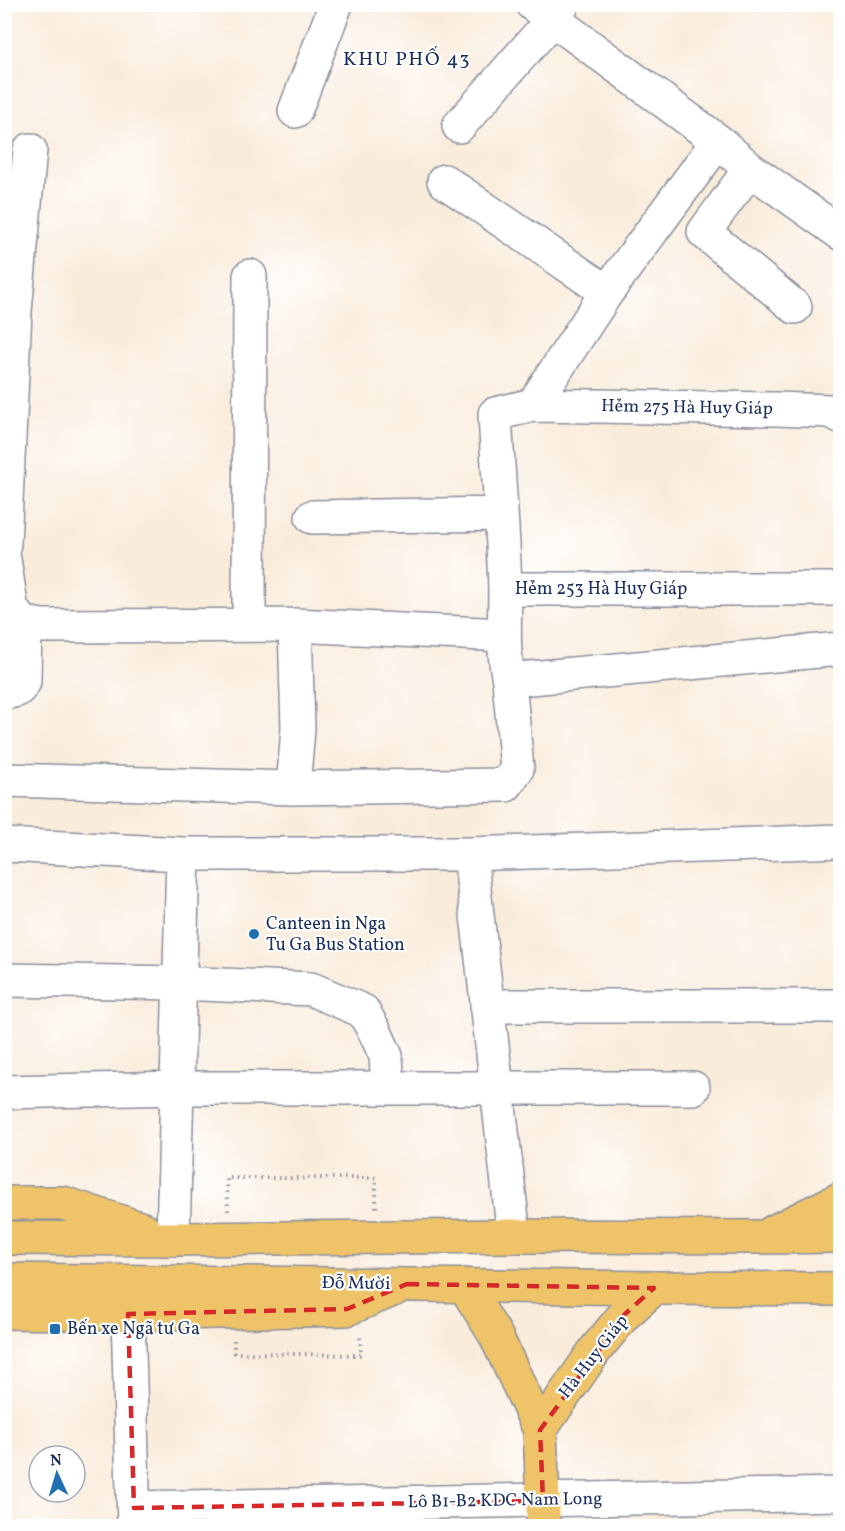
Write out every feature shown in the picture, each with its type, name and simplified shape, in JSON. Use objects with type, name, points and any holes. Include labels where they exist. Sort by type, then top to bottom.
[{"type":"main road","points":[[763,1237],[840,1199]]},
{"type":"main road","points":[[4,1203],[63,1203],[173,1239]]},
{"type":"main road","points":[[4,1238],[840,1236]]},
{"type":"main road","points":[[173,1239],[173,1297]]},
{"type":"main road","name":"Đỗ Mười","points":[[4,1280],[173,1297],[233,1312],[347,1310],[407,1284]]},
{"type":"main road","points":[[407,1284],[840,1289]]},
{"type":"main road","name":"Đỗ Mười","points":[[4,1312],[128,1314],[173,1297],[407,1284]]},
{"type":"main road","points":[[464,1286],[496,1336],[540,1430],[543,1514]]},
{"type":"main road","name":"Hà Huy Giáp","points":[[540,1430],[596,1349],[625,1314],[654,1288]]},
{"type":"street","points":[[295,111],[336,4]]},
{"type":"street","points":[[459,126],[549,10],[718,141],[750,169],[840,234]]},
{"type":"street","points":[[533,405],[607,292],[718,141]]},
{"type":"street","points":[[4,544],[15,311],[30,150]]},
{"type":"street","points":[[750,169],[704,231],[795,307]]},
{"type":"street","points":[[444,181],[607,292]]},
{"type":"street","points":[[249,625],[250,276]]},
{"type":"street","name":"Hẻm 275 Hà Huy Giáp","points":[[533,405],[776,409],[831,411],[840,416]]},
{"type":"street","name":"Hẻm 253 Hà Huy Giáp","points":[[533,405],[495,414],[505,589],[840,589]]},
{"type":"street","points":[[312,517],[501,514]]},
{"type":"street","points":[[4,559],[12,611],[25,623],[42,626],[295,625],[504,635]]},
{"type":"street","points":[[4,780],[293,788],[506,785],[517,770],[504,635],[505,589]]},
{"type":"street","points":[[4,692],[15,692],[24,682],[25,623]]},
{"type":"street","points":[[293,788],[298,729],[295,625]]},
{"type":"street","points":[[509,680],[840,649]]},
{"type":"street","points":[[4,845],[183,854],[470,854],[840,842]]},
{"type":"street","points":[[173,1239],[183,854]]},
{"type":"street","points":[[470,854],[514,1236]]},
{"type":"street","points":[[4,980],[179,983],[311,989],[363,1011],[386,1056],[388,1088]]},
{"type":"street","points":[[487,1006],[840,1006]]},
{"type":"street","points":[[4,1092],[176,1088],[693,1088]]},
{"type":"street","points":[[128,1314],[134,1517]]},
{"type":"street","name":"Lô B1-B2 KDC Nam Long","points":[[134,1517],[543,1514],[840,1494]]},
{"type":"path","points":[[229,1239],[227,1178],[376,1178],[376,1237]]},
{"type":"path","points":[[233,1312],[234,1353],[361,1354],[358,1305]]},
{"type":"highlighted area","points":[[407,1284],[654,1288],[625,1314],[540,1430],[543,1501],[134,1508],[128,1314],[347,1309]]},
{"type":"place","name":"Canteen in Nga Tu Ga Bus Station","points":[[254,934]]},
{"type":"place","name":"Bến xe Ngã tư Ga","points":[[55,1329]]},
{"type":"district","name":"KHU PHỐ 43","points":[[407,60]]}]
